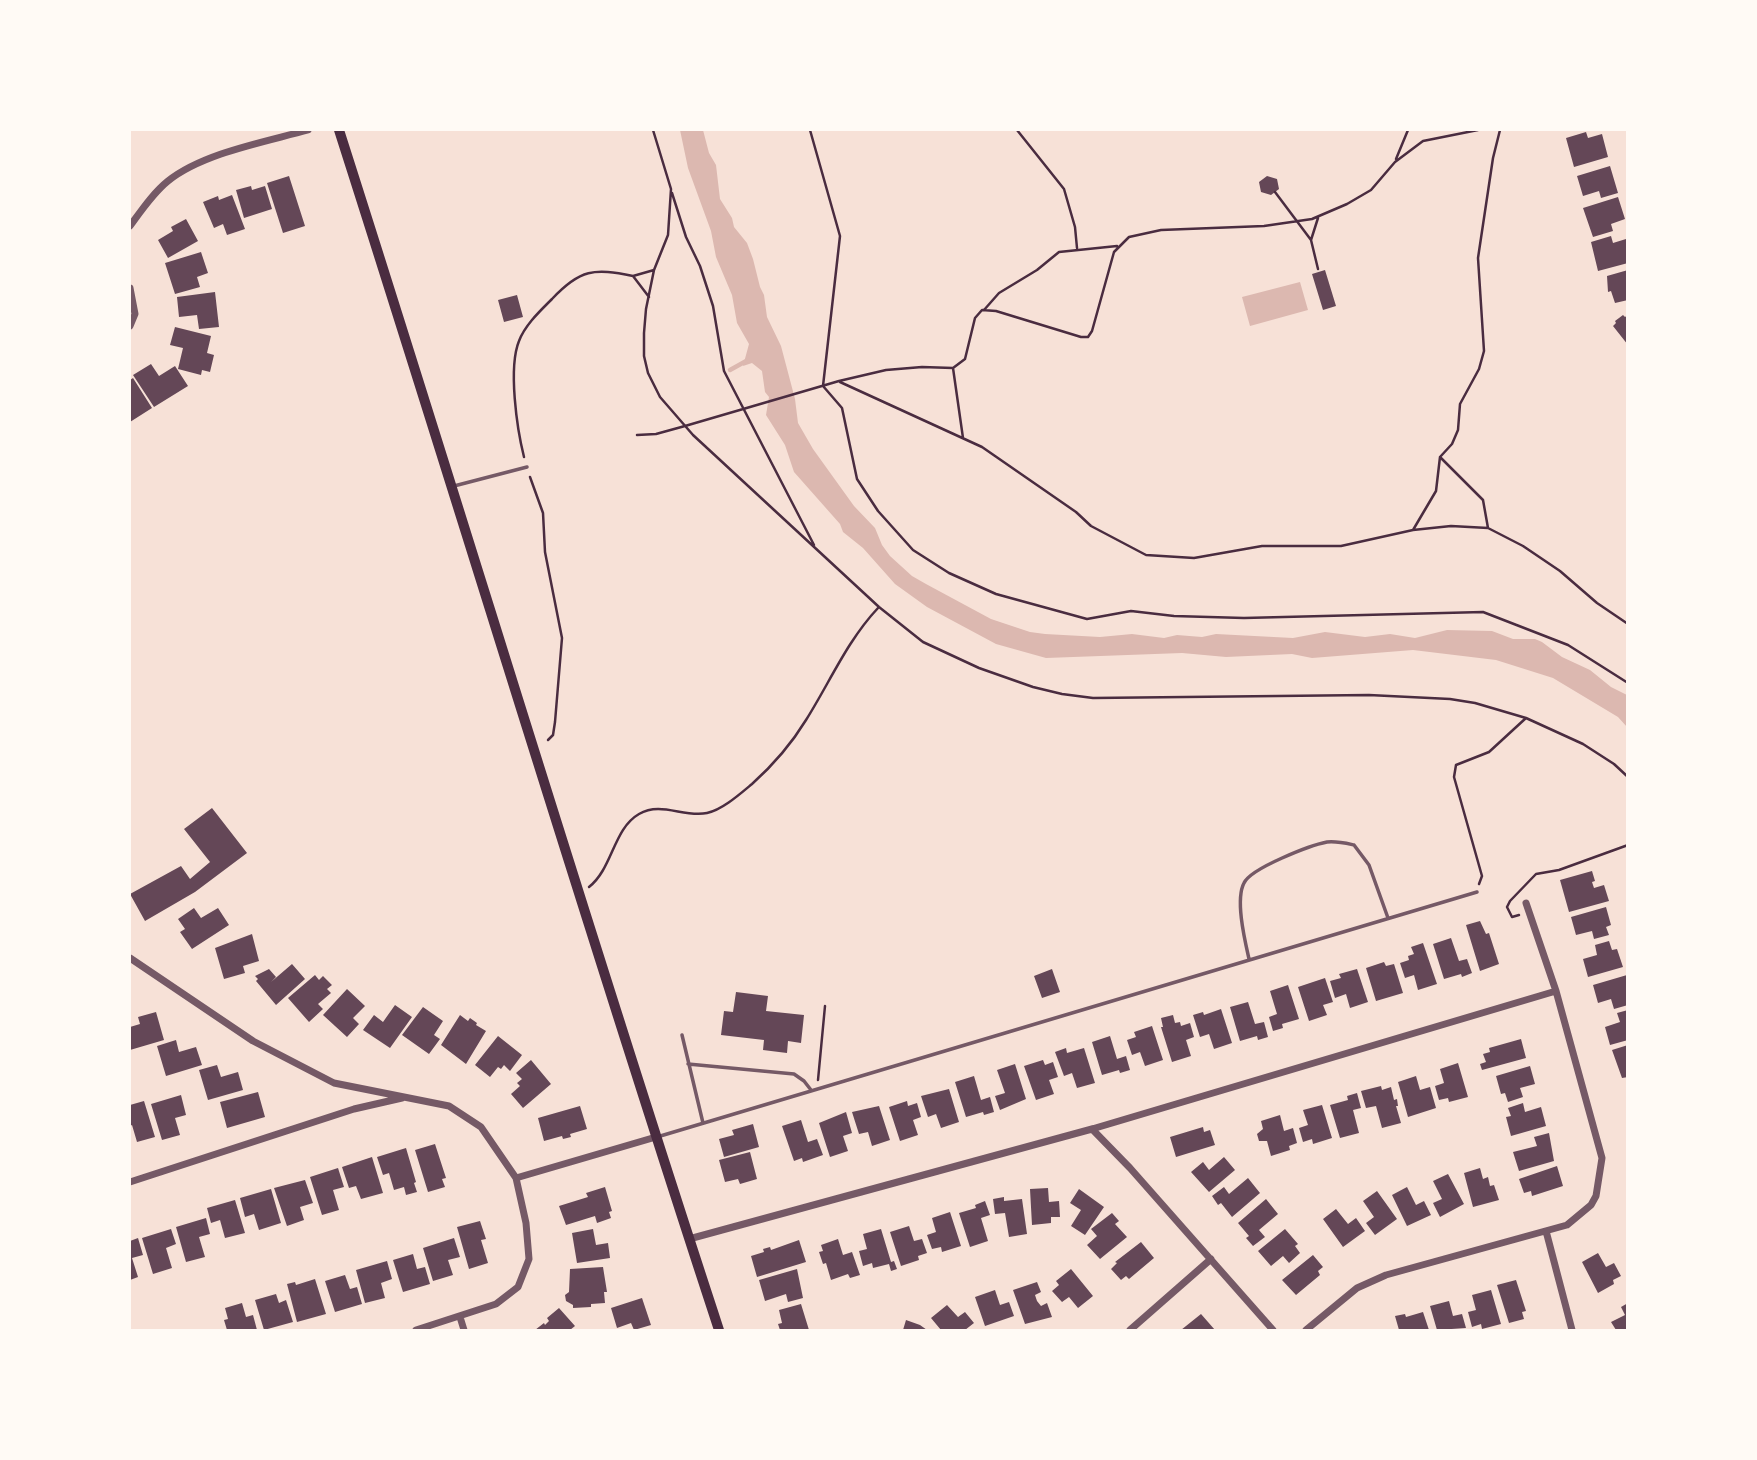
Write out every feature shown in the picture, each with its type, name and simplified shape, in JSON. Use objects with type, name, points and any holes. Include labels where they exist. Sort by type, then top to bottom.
[{"type":"main road","points":[[339,130],[453,486],[579,896],[719,1331]]},
{"type":"street","points":[[130,226],[165,183],[183,169],[201,161],[308,130]]},
{"type":"street","points":[[130,288],[135,314],[130,326]]},
{"type":"street","points":[[1306,1331],[1357,1288],[1386,1275],[1567,1225],[1591,1205],[1596,1196],[1602,1170],[1600,1150],[1556,991],[1526,902]]},
{"type":"street","points":[[130,958],[253,1041],[334,1083],[449,1106],[481,1127],[516,1178],[526,1223],[529,1259],[518,1287],[496,1304],[416,1331]]},
{"type":"street","points":[[689,1239],[1092,1129],[1556,991]]},
{"type":"street","points":[[130,1182],[354,1109],[406,1097]]},
{"type":"street","points":[[1092,1129],[1130,1168],[1273,1331]]},
{"type":"street","points":[[516,1178],[656,1137]]},
{"type":"street","points":[[1546,1231],[1572,1331]]},
{"type":"street","points":[[1130,1331],[1211,1259]]},
{"type":"street","points":[[460,1317],[464,1331]]},
{"type":"lane","points":[[453,486],[527,467]]},
{"type":"lane","points":[[1249,959],[1241,906],[1244,883],[1264,866],[1324,842],[1338,841],[1354,845],[1369,864],[1388,918]]},
{"type":"lane","points":[[656,1137],[1475,892]]},
{"type":"lane","points":[[682,1035],[703,1123]]},
{"type":"lane","points":[[688,1063],[794,1074],[814,1089]]},
{"type":"path","points":[[653,130],[686,237],[700,266],[713,306],[724,371],[815,548]]},
{"type":"path","points":[[810,130],[840,236],[823,386],[842,408],[858,479],[878,511],[913,550],[949,573],[996,594],[1087,619],[1131,611],[1174,616],[1244,618],[1483,612],[1567,645],[1628,683]]},
{"type":"path","points":[[1017,130],[1064,189],[1075,227],[1077,250]]},
{"type":"path","points":[[1395,162],[1408,130]]},
{"type":"path","points":[[637,435],[656,434],[886,370],[953,368],[965,359],[975,318],[978,312],[984,310],[1088,337],[1092,331],[1111,260],[1119,246],[1129,237],[1161,230],[1264,226],[1319,216],[1371,190],[1395,162],[1423,141],[1478,130]]},
{"type":"path","points":[[1413,530],[1436,491],[1440,457],[1452,443],[1458,430],[1460,404],[1479,369],[1484,351],[1478,258],[1493,158],[1500,130]]},
{"type":"path","points":[[671,189],[668,235],[654,270],[644,332],[644,356],[648,373],[660,397],[685,426],[878,607],[908,632],[933,648],[979,668],[1062,694],[1093,698],[1369,695],[1475,703],[1526,718],[1601,755],[1628,778]]},
{"type":"path","points":[[1275,192],[1311,240],[1318,269]]},
{"type":"path","points":[[1311,240],[1319,216]]},
{"type":"path","points":[[984,310],[999,293],[1037,270],[1056,254],[1119,246]]},
{"type":"path","points":[[548,740],[553,735],[555,722],[562,638],[545,552],[543,513],[519,438],[513,385],[516,349],[523,334],[560,290],[578,277],[601,270],[633,276],[654,270]]},
{"type":"path","points":[[633,276],[649,297]]},
{"type":"path","points":[[953,368],[963,438]]},
{"type":"path","points":[[839,381],[982,447],[1076,512],[1091,526],[1146,555],[1194,558],[1262,546],[1342,547],[1413,530],[1451,526],[1488,528],[1560,570],[1597,603],[1628,624]]},
{"type":"path","points":[[1440,457],[1483,500],[1488,528]]},
{"type":"path","points":[[579,896],[597,880],[627,823],[637,815],[650,809],[707,813],[751,785],[774,762],[806,720],[861,626],[878,607]]},
{"type":"path","points":[[1475,892],[1482,876],[1454,777],[1456,765],[1489,752],[1526,718]]},
{"type":"path","points":[[1527,884],[1536,874],[1559,870],[1628,845]]},
{"type":"path","points":[[814,1089],[825,1006]]},
{"type":"shaded area","points":[[680,130],[703,130],[709,153],[716,165],[720,199],[732,218],[734,227],[747,243],[753,259],[764,295],[767,317],[781,346],[795,399],[798,423],[813,449],[854,506],[875,528],[890,556],[912,576],[991,619],[1045,634],[1100,637],[1132,634],[1164,638],[1216,634],[1293,638],[1325,632],[1365,637],[1390,634],[1415,638],[1447,630],[1492,631],[1513,639],[1535,639],[1562,657],[1590,670],[1611,687],[1627,695],[1627,727],[1618,717],[1553,678],[1496,660],[1413,650],[1312,658],[1292,654],[1226,657],[1182,653],[1046,658],[996,644],[927,607],[895,584],[863,548],[843,532],[840,524],[794,472],[785,445],[766,415],[769,397],[765,392],[762,371],[752,363],[743,366],[749,344],[737,323],[732,295],[716,257],[711,231],[688,168]]},
{"type":"shaded area","points":[[1300,282],[1308,310],[1250,326],[1242,297]]},
{"type":"building","points":[[1586,132],[1588,138],[1602,134],[1608,157],[1574,167],[1566,138]]},
{"type":"building","points":[[1610,166],[1618,193],[1601,198],[1599,191],[1583,196],[1577,176]]},
{"type":"building","points":[[289,176],[305,226],[283,233],[267,183]]},
{"type":"building","points":[[1267,176],[1277,179],[1279,189],[1271,195],[1261,192],[1259,182]]},
{"type":"building","points":[[251,186],[252,190],[265,186],[272,209],[244,218],[236,190]]},
{"type":"building","points":[[232,195],[245,229],[227,235],[223,224],[214,228],[203,202],[218,196],[219,200]]},
{"type":"building","points":[[1618,197],[1625,219],[1611,224],[1613,231],[1593,237],[1583,208]]},
{"type":"building","points":[[186,219],[198,241],[168,258],[158,240],[173,231],[171,227]]},
{"type":"building","points":[[1611,236],[1613,243],[1626,239],[1628,263],[1598,271],[1591,242]]},
{"type":"building","points":[[201,252],[208,273],[197,277],[200,287],[175,294],[165,263]]},
{"type":"building","points":[[1325,270],[1336,306],[1323,310],[1312,274]]},
{"type":"building","points":[[1628,270],[1628,300],[1615,303],[1611,291],[1608,292],[1607,276]]},
{"type":"building","points":[[215,292],[219,327],[199,329],[197,315],[179,317],[177,297]]},
{"type":"building","points":[[517,295],[523,317],[504,322],[498,300]]},
{"type":"building","points":[[1623,315],[1628,315],[1628,345],[1613,326]]},
{"type":"building","points":[[175,327],[211,336],[207,353],[214,355],[210,372],[202,370],[201,375],[178,369],[183,348],[170,345]]},
{"type":"building","points":[[151,364],[159,376],[175,366],[188,386],[154,407],[133,375]]},
{"type":"building","points":[[133,378],[152,408],[130,422],[130,380]]},
{"type":"building","points":[[212,808],[247,853],[195,892],[145,921],[130,894],[181,866],[190,879],[210,862],[184,829]]},
{"type":"building","points":[[1592,871],[1594,888],[1604,885],[1609,901],[1569,912],[1560,880]]},
{"type":"building","points":[[1606,907],[1611,925],[1606,927],[1609,935],[1594,939],[1592,931],[1576,935],[1571,917]]},
{"type":"building","points":[[194,908],[201,918],[218,908],[229,925],[192,949],[180,932],[185,929],[178,919]]},
{"type":"building","points":[[1480,921],[1486,934],[1489,933],[1499,964],[1480,971],[1466,925]]},
{"type":"building","points":[[252,934],[259,961],[243,966],[245,973],[224,979],[215,948]]},
{"type":"building","points":[[1451,938],[1459,961],[1467,959],[1472,973],[1444,979],[1433,944]]},
{"type":"building","points":[[1609,941],[1612,950],[1617,949],[1623,967],[1588,977],[1583,959],[1597,955],[1595,945]]},
{"type":"building","points":[[1423,943],[1437,984],[1418,990],[1414,975],[1405,978],[1400,963],[1409,960],[1408,956],[1414,954],[1411,947]]},
{"type":"building","points":[[1384,962],[1386,966],[1394,964],[1403,993],[1376,1001],[1366,968]]},
{"type":"building","points":[[292,964],[305,979],[276,1005],[256,981],[258,979],[255,976],[269,969],[276,977],[271,982]]},
{"type":"building","points":[[1052,969],[1060,992],[1042,998],[1034,976]]},
{"type":"building","points":[[1357,969],[1368,1002],[1350,1008],[1346,994],[1335,998],[1330,981],[1341,978],[1339,974]]},
{"type":"building","points":[[315,975],[319,980],[323,976],[332,985],[327,989],[331,993],[318,1004],[323,1009],[309,1022],[288,998]]},
{"type":"building","points":[[1627,975],[1628,1005],[1614,1009],[1611,999],[1598,1003],[1593,985]]},
{"type":"building","points":[[1325,978],[1333,1002],[1323,1005],[1327,1015],[1309,1021],[1298,987]]},
{"type":"building","points":[[1288,985],[1299,1019],[1282,1024],[1283,1028],[1273,1031],[1269,1017],[1277,1014],[1270,991]]},
{"type":"building","points":[[347,989],[365,1006],[353,1018],[359,1024],[347,1037],[323,1015]]},
{"type":"building","points":[[736,992],[768,996],[766,1011],[804,1015],[801,1043],[788,1041],[787,1053],[763,1050],[764,1040],[721,1035],[724,1011],[733,1012]]},
{"type":"building","points":[[1248,1002],[1255,1024],[1264,1022],[1268,1037],[1258,1040],[1257,1036],[1240,1041],[1230,1007]]},
{"type":"building","points":[[395,1005],[412,1017],[390,1048],[363,1030],[374,1015],[383,1022]]},
{"type":"building","points":[[423,1007],[443,1021],[434,1035],[440,1039],[429,1054],[402,1035]]},
{"type":"building","points":[[1221,1009],[1232,1043],[1214,1049],[1209,1034],[1200,1037],[1193,1015],[1203,1012],[1204,1015]]},
{"type":"building","points":[[1628,1010],[1628,1040],[1610,1045],[1605,1027],[1620,1022],[1617,1013]]},
{"type":"building","points":[[156,1012],[164,1040],[130,1050],[130,1027],[140,1024],[138,1017]]},
{"type":"building","points":[[460,1015],[468,1021],[470,1018],[486,1031],[466,1064],[441,1045]]},
{"type":"building","points":[[1173,1015],[1175,1023],[1180,1022],[1181,1026],[1190,1023],[1194,1037],[1186,1040],[1191,1056],[1172,1062],[1161,1027],[1161,1018]]},
{"type":"building","points":[[1152,1026],[1163,1060],[1145,1066],[1140,1052],[1132,1055],[1127,1040],[1136,1037],[1134,1032]]},
{"type":"building","points":[[498,1036],[522,1055],[510,1071],[504,1065],[501,1069],[498,1067],[490,1077],[475,1065]]},
{"type":"building","points":[[1110,1036],[1117,1059],[1126,1056],[1130,1070],[1102,1075],[1092,1042]]},
{"type":"building","points":[[1521,1039],[1526,1058],[1482,1070],[1480,1064],[1486,1062],[1483,1054],[1490,1052],[1489,1048]]},
{"type":"building","points":[[176,1040],[179,1052],[196,1047],[202,1065],[166,1076],[157,1046]]},
{"type":"building","points":[[1628,1045],[1628,1077],[1622,1078],[1612,1050]]},
{"type":"building","points":[[1066,1048],[1067,1053],[1084,1048],[1095,1083],[1077,1088],[1072,1073],[1064,1076],[1055,1052]]},
{"type":"building","points":[[531,1060],[551,1084],[523,1108],[511,1094],[520,1086],[517,1083],[522,1079],[516,1073]]},
{"type":"building","points":[[1043,1060],[1045,1065],[1053,1062],[1058,1077],[1049,1080],[1054,1094],[1036,1100],[1024,1066]]},
{"type":"building","points":[[1458,1063],[1468,1097],[1449,1102],[1448,1098],[1439,1100],[1435,1086],[1444,1083],[1440,1069]]},
{"type":"building","points":[[1015,1064],[1026,1099],[1000,1110],[995,1096],[1005,1093],[997,1070]]},
{"type":"building","points":[[217,1065],[221,1077],[238,1072],[243,1090],[208,1100],[199,1070]]},
{"type":"building","points":[[1530,1066],[1535,1084],[1520,1088],[1523,1097],[1508,1102],[1505,1093],[1501,1094],[1496,1076]]},
{"type":"building","points":[[974,1076],[981,1100],[990,1097],[994,1112],[966,1117],[955,1082]]},
{"type":"building","points":[[1416,1076],[1420,1090],[1430,1087],[1436,1108],[1408,1117],[1398,1082]]},
{"type":"building","points":[[1381,1086],[1382,1090],[1391,1087],[1394,1100],[1397,1099],[1396,1106],[1401,1123],[1382,1128],[1376,1106],[1366,1108],[1361,1091]]},
{"type":"building","points":[[949,1089],[959,1122],[941,1128],[936,1114],[928,1117],[921,1096]]},
{"type":"building","points":[[258,1092],[265,1117],[227,1128],[220,1102]]},
{"type":"building","points":[[1357,1093],[1361,1108],[1353,1110],[1359,1133],[1340,1138],[1330,1105],[1348,1100],[1347,1096]]},
{"type":"building","points":[[181,1095],[186,1115],[175,1118],[180,1135],[162,1140],[151,1104]]},
{"type":"building","points":[[144,1101],[155,1137],[137,1142],[132,1125],[130,1126],[130,1105]]},
{"type":"building","points":[[907,1101],[908,1106],[917,1103],[921,1117],[913,1120],[918,1135],[900,1141],[889,1107]]},
{"type":"building","points":[[1523,1103],[1525,1112],[1541,1107],[1546,1126],[1511,1136],[1506,1117],[1511,1116],[1508,1108]]},
{"type":"building","points":[[1322,1105],[1332,1138],[1313,1144],[1312,1139],[1303,1142],[1299,1128],[1308,1125],[1303,1110]]},
{"type":"building","points":[[580,1106],[587,1129],[570,1134],[571,1137],[563,1139],[562,1136],[544,1141],[538,1118]]},
{"type":"building","points":[[879,1106],[890,1140],[872,1146],[868,1132],[859,1134],[852,1112]]},
{"type":"building","points":[[846,1112],[852,1133],[843,1136],[848,1151],[830,1157],[819,1123]]},
{"type":"building","points":[[1280,1115],[1284,1131],[1293,1128],[1297,1143],[1289,1146],[1290,1150],[1271,1156],[1267,1141],[1259,1141],[1257,1134],[1263,1129],[1261,1121]]},
{"type":"building","points":[[801,1120],[808,1142],[817,1139],[823,1155],[803,1162],[802,1158],[794,1161],[782,1126]]},
{"type":"building","points":[[753,1124],[759,1147],[724,1157],[719,1139],[734,1135],[732,1130]]},
{"type":"building","points":[[1203,1127],[1204,1132],[1210,1130],[1215,1145],[1176,1157],[1170,1137]]},
{"type":"building","points":[[1549,1133],[1554,1161],[1519,1171],[1513,1152],[1537,1146],[1534,1137]]},
{"type":"building","points":[[435,1144],[446,1178],[442,1179],[445,1187],[428,1192],[415,1150]]},
{"type":"building","points":[[406,1148],[417,1192],[406,1195],[404,1187],[394,1190],[389,1173],[383,1175],[377,1157]]},
{"type":"building","points":[[750,1152],[757,1179],[740,1184],[738,1179],[725,1182],[719,1160]]},
{"type":"building","points":[[372,1157],[383,1193],[361,1199],[356,1186],[349,1188],[342,1167]]},
{"type":"building","points":[[1224,1157],[1235,1170],[1209,1192],[1191,1172],[1203,1162],[1209,1170]]},
{"type":"building","points":[[1557,1166],[1563,1186],[1532,1196],[1531,1191],[1524,1193],[1519,1179]]},
{"type":"building","points":[[338,1168],[344,1187],[333,1190],[339,1210],[322,1215],[310,1177]]},
{"type":"building","points":[[1480,1168],[1483,1179],[1488,1177],[1490,1186],[1494,1185],[1499,1200],[1473,1207],[1464,1173]]},
{"type":"building","points":[[1448,1174],[1464,1204],[1440,1217],[1433,1203],[1442,1199],[1433,1181]]},
{"type":"building","points":[[1248,1178],[1260,1193],[1232,1217],[1212,1196],[1224,1187],[1229,1194]]},
{"type":"building","points":[[305,1180],[313,1203],[300,1207],[304,1220],[287,1226],[274,1188]]},
{"type":"building","points":[[605,1187],[612,1211],[609,1212],[611,1218],[597,1223],[595,1216],[566,1225],[559,1206],[588,1197],[586,1193]]},
{"type":"building","points":[[1407,1187],[1416,1205],[1424,1201],[1431,1215],[1407,1226],[1392,1195]]},
{"type":"building","points":[[1048,1188],[1049,1202],[1059,1201],[1060,1217],[1051,1217],[1051,1223],[1032,1225],[1030,1189]]},
{"type":"building","points":[[271,1189],[281,1223],[259,1230],[254,1214],[245,1217],[240,1198]]},
{"type":"building","points":[[1079,1189],[1104,1207],[1085,1235],[1071,1226],[1081,1210],[1070,1203]]},
{"type":"building","points":[[1377,1191],[1397,1219],[1375,1235],[1366,1223],[1374,1217],[1363,1201]]},
{"type":"building","points":[[1004,1197],[1004,1201],[1022,1199],[1027,1234],[1009,1237],[1005,1213],[995,1214],[993,1199]]},
{"type":"building","points":[[1266,1199],[1278,1214],[1259,1230],[1265,1237],[1253,1246],[1246,1238],[1249,1236],[1238,1223]]},
{"type":"building","points":[[235,1200],[245,1233],[225,1238],[220,1220],[211,1223],[207,1208]]},
{"type":"building","points":[[985,1201],[990,1215],[981,1218],[988,1241],[970,1247],[959,1213],[976,1208],[975,1205]]},
{"type":"building","points":[[1336,1209],[1348,1224],[1356,1218],[1365,1231],[1343,1247],[1323,1219]]},
{"type":"building","points":[[950,1212],[961,1246],[942,1252],[941,1247],[932,1249],[927,1235],[936,1232],[932,1218]]},
{"type":"building","points":[[1112,1213],[1119,1221],[1115,1224],[1127,1237],[1100,1259],[1087,1245],[1097,1236],[1091,1229]]},
{"type":"building","points":[[206,1218],[210,1234],[199,1237],[205,1257],[186,1262],[176,1227]]},
{"type":"building","points":[[480,1221],[486,1239],[481,1240],[488,1263],[469,1269],[457,1227]]},
{"type":"building","points":[[909,1226],[914,1241],[922,1239],[927,1253],[918,1256],[919,1260],[901,1266],[890,1232]]},
{"type":"building","points":[[171,1229],[176,1244],[166,1248],[172,1268],[153,1274],[142,1238]]},
{"type":"building","points":[[593,1229],[596,1245],[608,1243],[610,1258],[577,1263],[572,1233]]},
{"type":"building","points":[[881,1229],[891,1262],[894,1261],[897,1269],[891,1271],[889,1264],[873,1268],[872,1263],[863,1266],[859,1251],[867,1249],[863,1234]]},
{"type":"building","points":[[1285,1229],[1298,1244],[1295,1246],[1300,1253],[1289,1263],[1283,1256],[1271,1266],[1258,1251]]},
{"type":"building","points":[[138,1238],[143,1255],[132,1258],[138,1277],[130,1280],[130,1241]]},
{"type":"building","points":[[454,1238],[460,1257],[448,1260],[453,1275],[433,1281],[423,1248]]},
{"type":"building","points":[[838,1239],[843,1255],[852,1252],[860,1275],[850,1278],[848,1274],[831,1280],[826,1263],[823,1264],[819,1252],[823,1251],[821,1245]]},
{"type":"building","points":[[799,1240],[806,1262],[757,1277],[751,1256],[764,1252],[763,1249],[770,1247],[771,1250]]},
{"type":"building","points":[[1141,1242],[1154,1258],[1129,1279],[1126,1276],[1121,1280],[1111,1269],[1117,1263],[1115,1262]]},
{"type":"building","points":[[1598,1253],[1606,1267],[1614,1263],[1621,1276],[1613,1280],[1614,1284],[1598,1293],[1582,1262]]},
{"type":"building","points":[[413,1254],[417,1269],[425,1267],[430,1284],[403,1292],[393,1260]]},
{"type":"building","points":[[1313,1255],[1323,1267],[1318,1271],[1320,1275],[1296,1295],[1282,1280]]},
{"type":"building","points":[[387,1261],[392,1279],[381,1283],[385,1298],[365,1303],[356,1270]]},
{"type":"building","points":[[603,1267],[607,1292],[604,1292],[605,1303],[573,1308],[573,1305],[566,1301],[565,1295],[569,1292],[570,1269]]},
{"type":"building","points":[[797,1269],[803,1298],[788,1302],[786,1294],[765,1301],[759,1280]]},
{"type":"building","points":[[1071,1269],[1093,1296],[1078,1308],[1069,1297],[1062,1302],[1052,1291],[1059,1285],[1056,1281]]},
{"type":"building","points":[[345,1275],[350,1289],[357,1287],[362,1304],[335,1312],[325,1281]]},
{"type":"building","points":[[315,1279],[326,1314],[297,1322],[287,1284],[295,1282],[296,1285]]},
{"type":"building","points":[[1516,1280],[1526,1311],[1522,1312],[1524,1319],[1509,1323],[1497,1285]]},
{"type":"building","points":[[1037,1282],[1041,1292],[1035,1295],[1037,1301],[1041,1306],[1047,1303],[1052,1317],[1025,1324],[1013,1290]]},
{"type":"building","points":[[995,1290],[1000,1305],[1009,1302],[1014,1316],[985,1326],[975,1297]]},
{"type":"building","points":[[1491,1290],[1501,1324],[1482,1329],[1481,1324],[1472,1327],[1468,1312],[1476,1310],[1472,1295]]},
{"type":"building","points":[[276,1294],[279,1303],[286,1300],[293,1322],[264,1330],[255,1300]]},
{"type":"building","points":[[642,1298],[651,1325],[634,1330],[631,1323],[617,1328],[611,1308]]},
{"type":"building","points":[[1449,1301],[1453,1316],[1462,1314],[1466,1328],[1437,1330],[1430,1306]]},
{"type":"building","points":[[242,1303],[246,1317],[253,1315],[257,1330],[227,1330],[225,1308]]},
{"type":"building","points":[[1628,1303],[1628,1330],[1616,1330],[1611,1322],[1625,1315],[1621,1307]]},
{"type":"building","points":[[801,1304],[809,1330],[780,1330],[778,1324],[782,1323],[779,1310]]},
{"type":"building","points":[[947,1305],[958,1317],[965,1312],[974,1323],[965,1330],[941,1330],[931,1318]]},
{"type":"building","points":[[559,1308],[575,1326],[570,1330],[535,1330],[544,1323],[545,1325],[549,1321],[547,1318]]},
{"type":"building","points":[[1423,1312],[1429,1330],[1399,1330],[1395,1316],[1405,1314],[1406,1317]]},
{"type":"building","points":[[1201,1314],[1215,1330],[1181,1330]]},
{"type":"building","points":[[906,1320],[920,1325],[927,1330],[903,1330]]},
{"type":"waterway","points":[[730,370],[748,360]]}]
